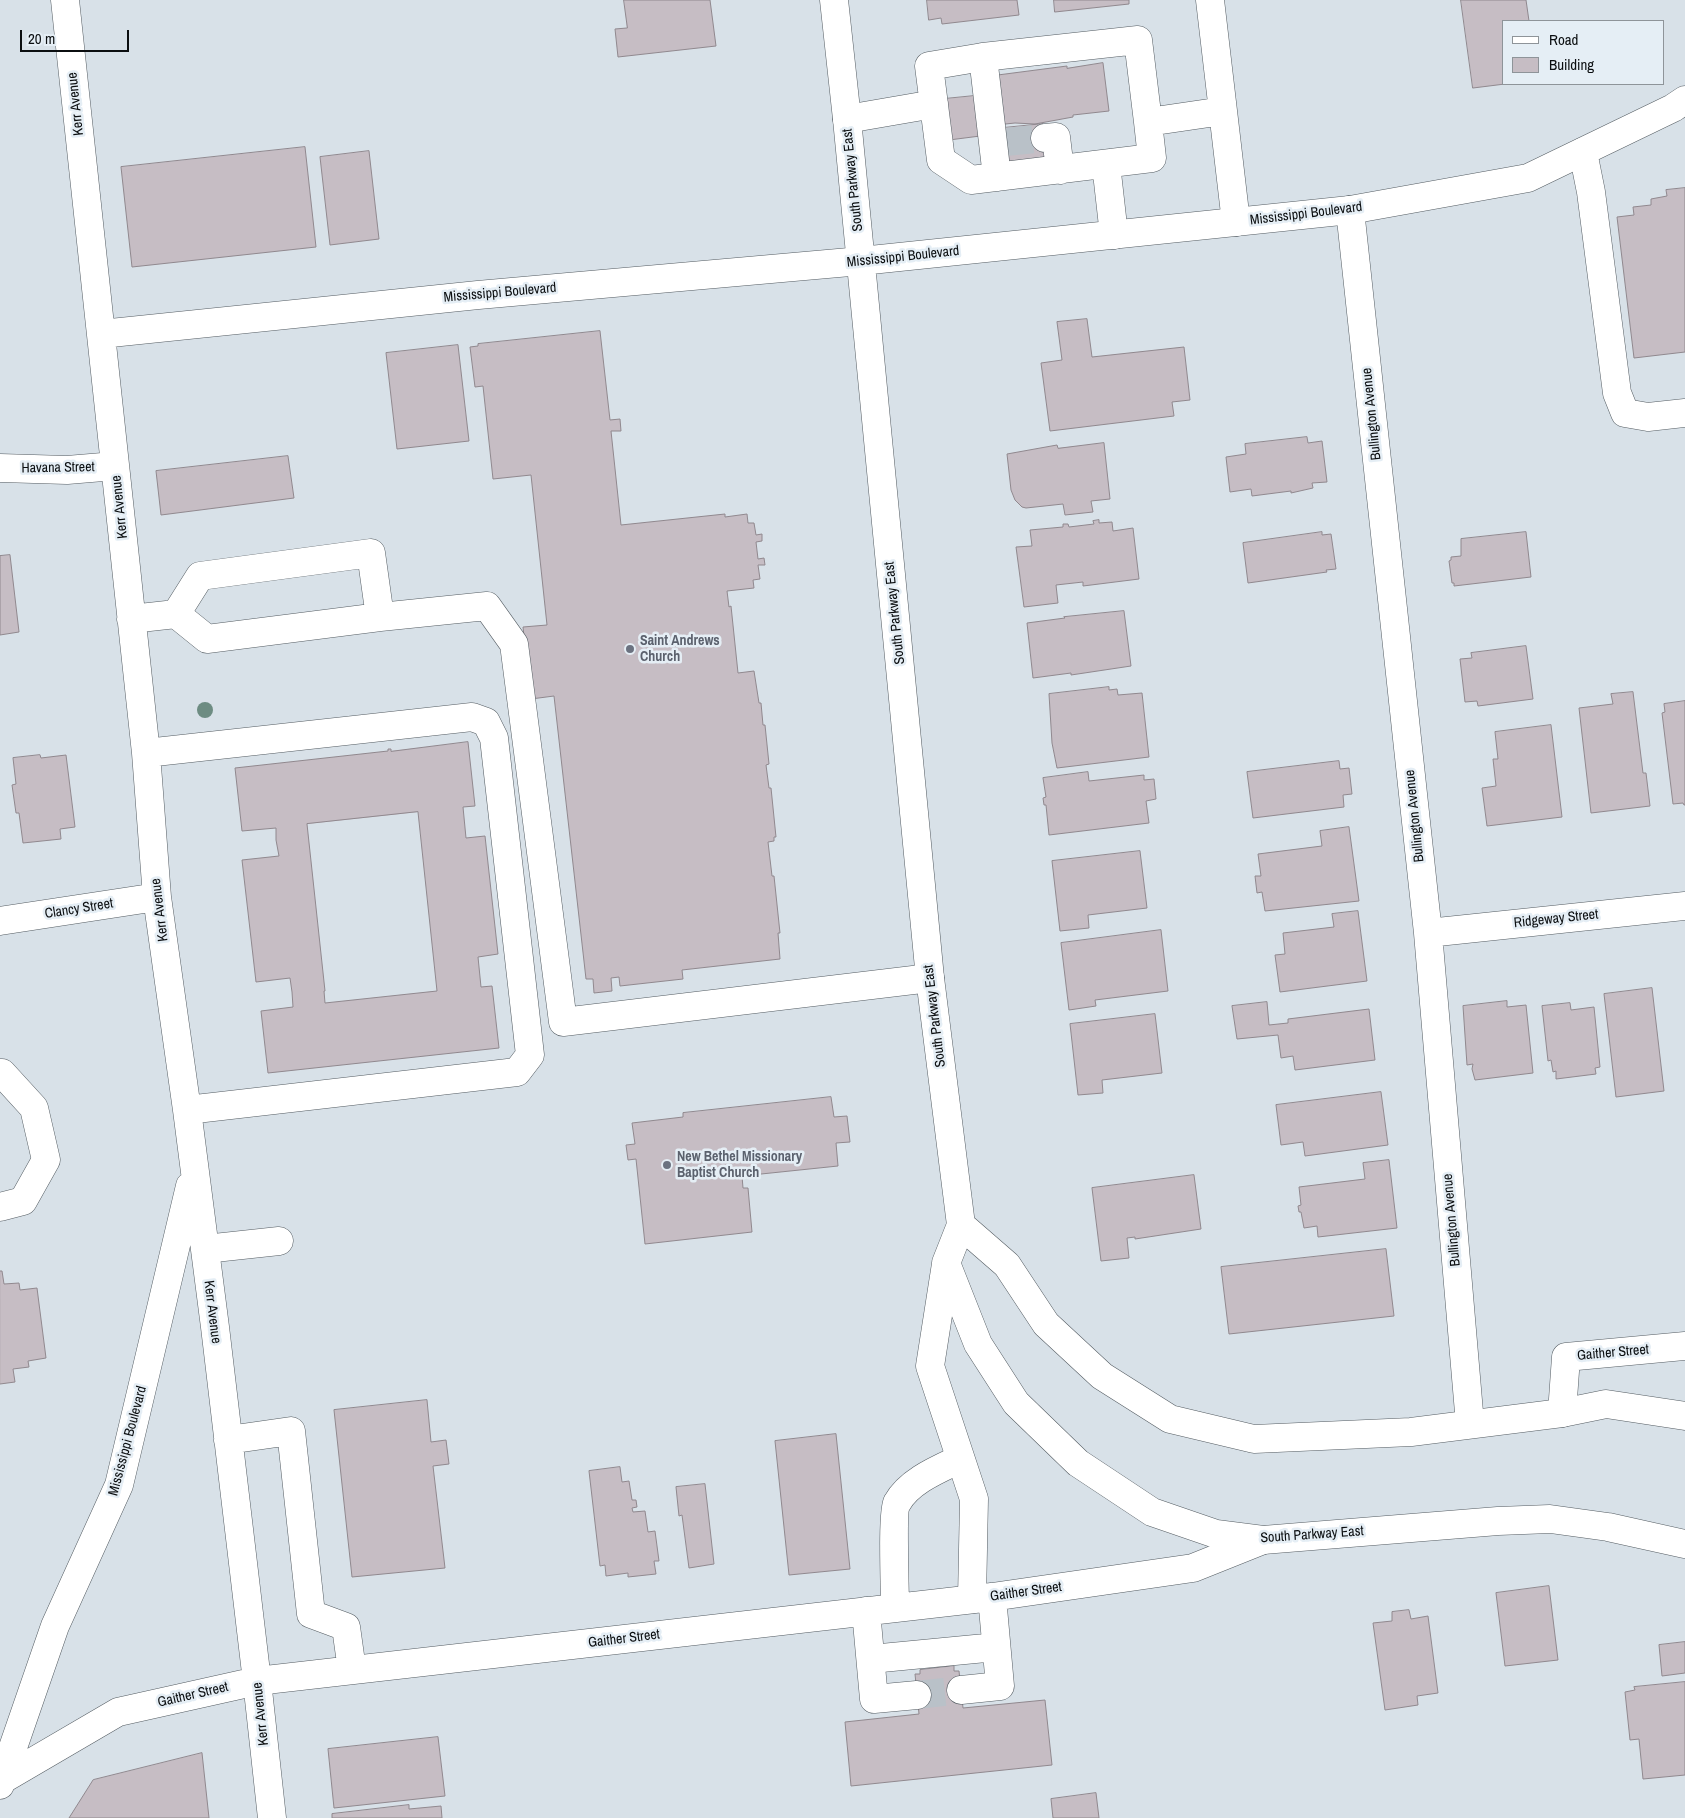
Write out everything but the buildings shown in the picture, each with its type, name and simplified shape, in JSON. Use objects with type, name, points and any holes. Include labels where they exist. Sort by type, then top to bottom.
[{"type":"street","name":"Kerr Avenue","points":[[65,0],[146,753],[157,897],[205,1249],[258,1680],[272,1818]]},
{"type":"street","name":"South Parkway East","points":[[834,0],[930,978],[961,1225],[946,1262],[930,1366],[974,1499],[982,1598],[996,1647],[1000,1686],[961,1690]]},
{"type":"street","points":[[1210,0],[1236,222]]},
{"type":"street","points":[[1138,40],[1152,158],[971,180],[941,160],[929,66],[983,58],[1138,40]]},
{"type":"street","points":[[983,58],[999,143],[997,177]]},
{"type":"street","name":"Mississippi Boulevard","points":[[101,334],[478,295],[861,261],[1350,210],[1528,178],[1673,108],[1685,100]]},
{"type":"street","points":[[847,119],[934,104]]},
{"type":"street","points":[[1148,122],[1222,111]]},
{"type":"street","points":[[1045,138],[1056,137],[1060,170]]},
{"type":"street","points":[[1583,152],[1591,192],[1617,393],[1625,414],[1648,417],[1685,413]]},
{"type":"street","points":[[1106,164],[1114,235]]},
{"type":"street","name":"Bullington Avenue","points":[[1350,210],[1428,933],[1470,1424]]},
{"type":"street","name":"Havana Street","points":[[0,468],[67,470],[115,466]]},
{"type":"street","points":[[176,614],[200,576],[371,553],[380,617]]},
{"type":"street","points":[[131,619],[176,614],[208,639],[380,617],[487,606],[514,644],[562,1022],[930,978]]},
{"type":"street","points":[[146,753],[472,717],[486,722],[494,738],[530,1056],[517,1072],[187,1110]]},
{"type":"street","name":"Clancy Street","points":[[0,921],[157,897]]},
{"type":"street","name":"Ridgeway Street","points":[[1428,933],[1685,906]]},
{"type":"street","points":[[0,1073],[34,1108],[46,1160],[23,1201],[0,1206]]},
{"type":"street","name":"Mississippi Boulevard","points":[[1,1782],[55,1626],[119,1485],[194,1170]]},
{"type":"street","points":[[961,1225],[1007,1265],[1046,1324],[1102,1376],[1170,1419],[1254,1439],[1410,1432],[1562,1413],[1606,1404],[1685,1416]]},
{"type":"street","points":[[205,1249],[279,1241]]},
{"type":"street","name":"South Parkway East","points":[[946,1262],[978,1344],[1016,1403],[1078,1463],[1152,1512],[1216,1534],[1263,1540],[1488,1521],[1550,1519],[1616,1528],[1685,1544]]},
{"type":"street","name":"Gaither Street","points":[[1562,1413],[1566,1357],[1685,1346]]},
{"type":"street","points":[[228,1440],[292,1431],[311,1614],[346,1627],[352,1670]]},
{"type":"street","points":[[894,1608],[896,1504],[909,1488],[960,1459]]},
{"type":"street","name":"Gaither Street","points":[[1,1782],[118,1712],[258,1680],[982,1598],[1193,1568],[1263,1540]]},
{"type":"street","points":[[866,1611],[874,1700],[917,1695]]},
{"type":"street","points":[[871,1659],[996,1647]]},
{"type":"tunnel","points":[[1005,142],[1045,138]]},
{"type":"tunnel","points":[[917,1695],[961,1690]]},
{"type":"place","name":"Saint Andrews Church","points":[[630,649]]},
{"type":"place","name":"New Bethel Missionary Baptist Church","points":[[667,1165]]}]
